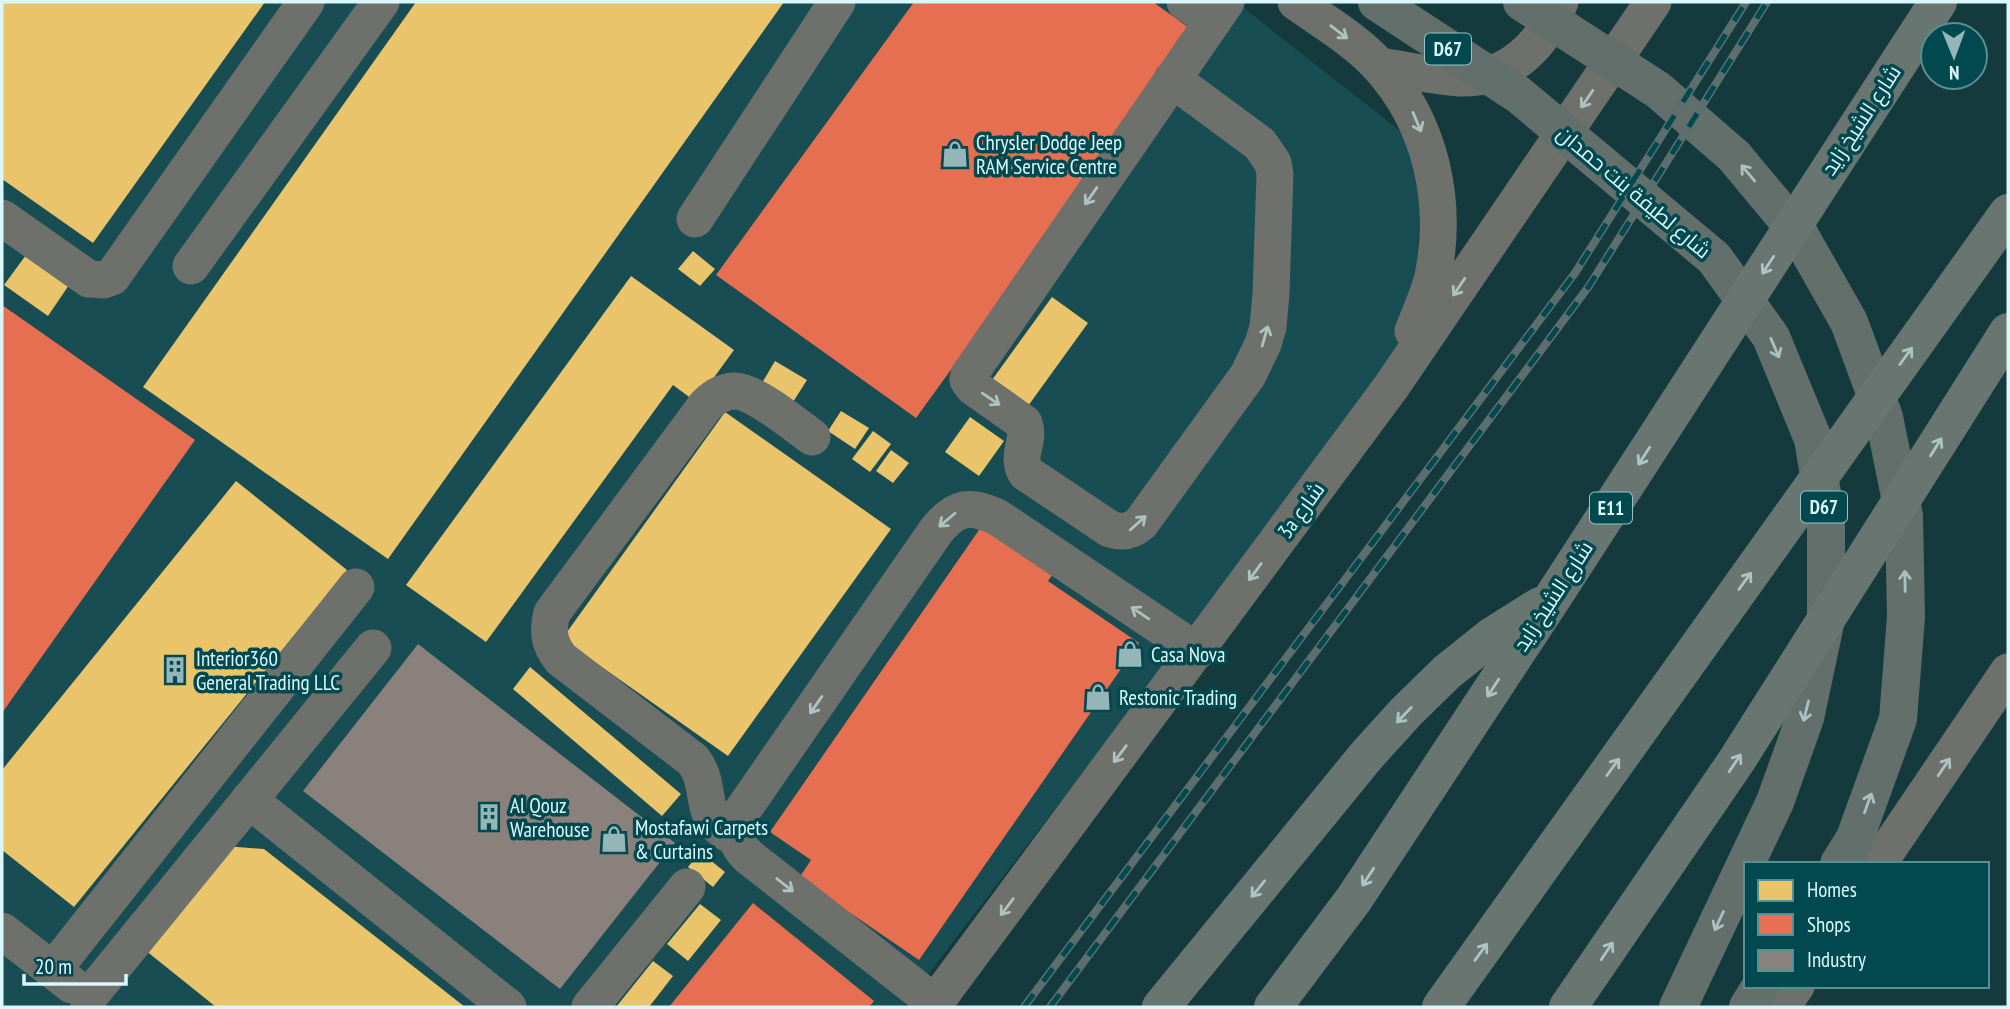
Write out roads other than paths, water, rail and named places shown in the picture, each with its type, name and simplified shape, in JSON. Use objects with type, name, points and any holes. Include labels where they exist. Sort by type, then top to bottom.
[{"type":"highway","name":"شارع الشيخ زايد","points":[[1273,1007],[1353,899],[1553,597],[1938,2]]},
{"type":"highway","points":[[1441,1007],[2008,213]]},
{"type":"highway","points":[[1568,1007],[1737,760],[2008,332]]},
{"type":"highway","points":[[1161,1007],[1367,755],[1406,712],[1447,672],[1492,636],[1553,597]]},
{"type":"main road","name":"شارع لطيفة بنت حمدان","points":[[1377,2],[1519,96],[1714,258],[1771,337],[1813,439],[1826,517],[1826,619],[1805,718],[1775,802],[1747,862]]},
{"type":"main road","points":[[1522,2],[1658,90],[1734,156],[1799,234],[1849,322],[1880,405],[1904,516],[1906,617],[1898,719],[1855,838],[1840,862]]},
{"type":"main road","name":"شارع لطيفة بنت حمدان","points":[[1678,1007],[1744,868]]},
{"type":"main road","points":[[1748,1007],[1761,988]]},
{"type":"street","points":[[2,218],[89,279],[104,280],[111,277],[306,2]]},
{"type":"street","points":[[191,266],[382,2]]},
{"type":"street","points":[[695,219],[837,2]]},
{"type":"street","points":[[1296,2],[1343,35],[1380,66],[1412,111],[1427,146],[1436,182],[1439,230],[1432,278],[1391,387]]},
{"type":"street","points":[[1380,66],[1461,78],[1504,69],[1524,57],[1539,41],[1552,23],[1560,2]]},
{"type":"street","name":"3a شارع","points":[[934,1005],[1391,387],[1653,2]]},
{"type":"street","points":[[1172,79],[1260,144],[1273,163],[1275,174],[1270,310],[1263,344],[1248,375],[1141,523],[1135,529],[1118,532],[1026,473],[1021,459],[1027,435],[1024,423],[973,387],[969,375],[1172,79],[1208,8]]},
{"type":"street","points":[[735,837],[717,826],[710,817],[702,776],[693,760],[561,659],[550,640],[548,626],[552,613],[706,405],[714,398],[724,392],[746,393],[812,437]]},
{"type":"street","points":[[934,1005],[748,857],[735,837],[735,825],[740,814],[928,542],[947,517],[964,509],[981,510],[997,517],[1197,651]]},
{"type":"street","points":[[52,970],[356,587]]},
{"type":"street","points":[[2,931],[94,1002],[249,800],[373,648]]},
{"type":"street","points":[[1879,862],[2008,671]]},
{"type":"street","points":[[249,800],[508,1007]]},
{"type":"street","points":[[590,1007],[687,887]]},
{"type":"street","points":[[1781,1007],[1795,988]]},
{"type":"railway","points":[[1024,1007],[1575,273],[1746,2]]},
{"type":"railway","points":[[1050,1007],[1589,286],[1767,2]]},
{"type":"place","name":"Chrysler Dodge Jeep RAM Service Centre","points":[[955,154]]},
{"type":"place","name":"Casa Nova","points":[[1130,654]]},
{"type":"place","name":"Interior360 General Trading LLC","points":[[175,670]]},
{"type":"place","name":"Restonic Trading","points":[[1098,697]]},
{"type":"place","name":"Al Qouz Warehouse","points":[[489,817]]},
{"type":"place","name":"Mostafawi Carpets & Curtains","points":[[614,839]]}]
